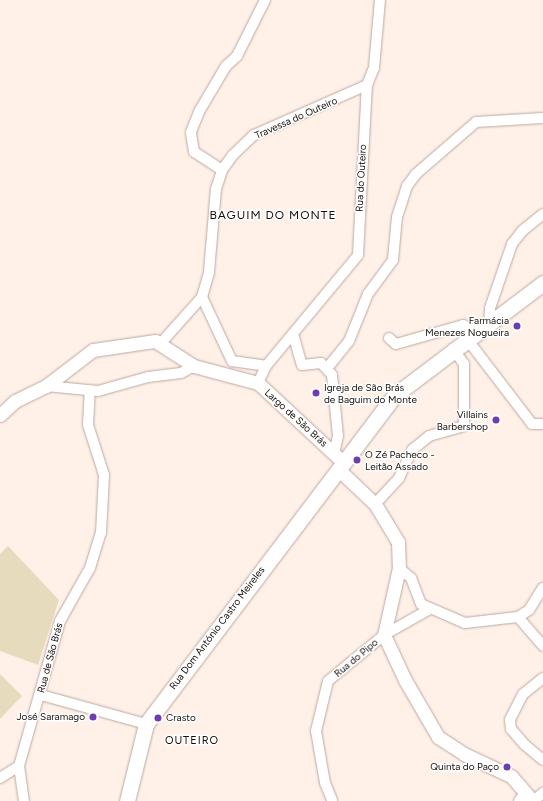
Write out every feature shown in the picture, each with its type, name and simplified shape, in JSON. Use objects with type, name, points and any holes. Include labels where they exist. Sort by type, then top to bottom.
[{"type":"main road","name":"Rua Dom António Castro Meireles","points":[[128,801],[146,724],[339,462],[395,395],[453,349],[543,283]]},
{"type":"street","points":[[222,170],[194,152],[191,132],[200,110],[226,66],[238,56],[265,0]]},
{"type":"street","name":"Rua do Outeiro","points":[[293,334],[358,255],[368,85],[374,68],[380,0]]},
{"type":"street","name":"Travessa do Outeiro","points":[[202,297],[209,272],[216,189],[222,170],[254,135],[368,85]]},
{"type":"street","points":[[293,334],[302,365],[321,363],[328,367],[349,341],[368,294],[394,260],[397,218],[407,186],[416,174],[476,122],[543,118]]},
{"type":"street","points":[[478,331],[490,308],[512,244],[522,231],[543,214]]},
{"type":"street","points":[[0,415],[15,401],[46,386],[93,350],[111,345],[161,343],[202,297],[228,357],[237,363],[266,366]]},
{"type":"street","points":[[388,338],[396,344],[463,325],[478,331],[532,424],[543,424]]},
{"type":"street","name":"Largo de São Brás","points":[[258,383],[266,366],[293,334]]},
{"type":"street","name":"Largo de São Brás","points":[[161,343],[194,366],[258,383],[339,462]]},
{"type":"street","points":[[375,504],[399,478],[412,450],[429,436],[464,426],[464,364],[453,349]]},
{"type":"street","points":[[46,386],[90,392],[181,372],[194,366]]},
{"type":"street","name":"Largo de São Brás","points":[[328,367],[332,375],[339,462]]},
{"type":"street","name":"Rua de São Brás","points":[[24,801],[19,766],[41,694],[60,621],[90,568],[100,533],[104,475],[88,425],[90,392]]},
{"type":"street","points":[[339,462],[375,504],[398,542],[399,568],[384,635],[405,680],[438,737],[464,754],[511,776],[528,798],[543,793]]},
{"type":"street","points":[[399,568],[411,578],[421,604],[428,610],[465,623],[518,617],[529,610],[543,588]]},
{"type":"street","name":"Rua do Pipo","points":[[332,801],[325,783],[316,731],[322,694],[328,681],[384,635],[428,610]]},
{"type":"street","points":[[518,617],[543,646]]},
{"type":"street","points":[[543,678],[523,694],[510,720],[512,729],[525,745],[543,760]]},
{"type":"street","points":[[41,694],[146,724]]},
{"type":"street","points":[[0,778],[19,766]]},
{"type":"shaded area","points":[[8,546],[59,600],[38,665],[0,651],[0,554]]},
{"type":"shaded area","points":[[0,674],[22,696],[0,719]]},
{"type":"place","name":"Farmácia Menezes Nogueira","points":[[517,326]]},
{"type":"place","name":"Igreja de São Brás de Baguim do Monte","points":[[316,393]]},
{"type":"place","name":"Villains Barbershop","points":[[496,420]]},
{"type":"place","name":"O Zé Pacheco - Leitão Assado","points":[[357,460]]},
{"type":"place","name":"José Saramago","points":[[93,717]]},
{"type":"place","name":"Crasto","points":[[158,718]]},
{"type":"place","name":"Quinta do Paço","points":[[507,767]]},
{"type":"district","name":"BAGUIM DO MONTE","points":[[273,216]]},
{"type":"district","name":"OUTEIRO","points":[[192,741]]}]
